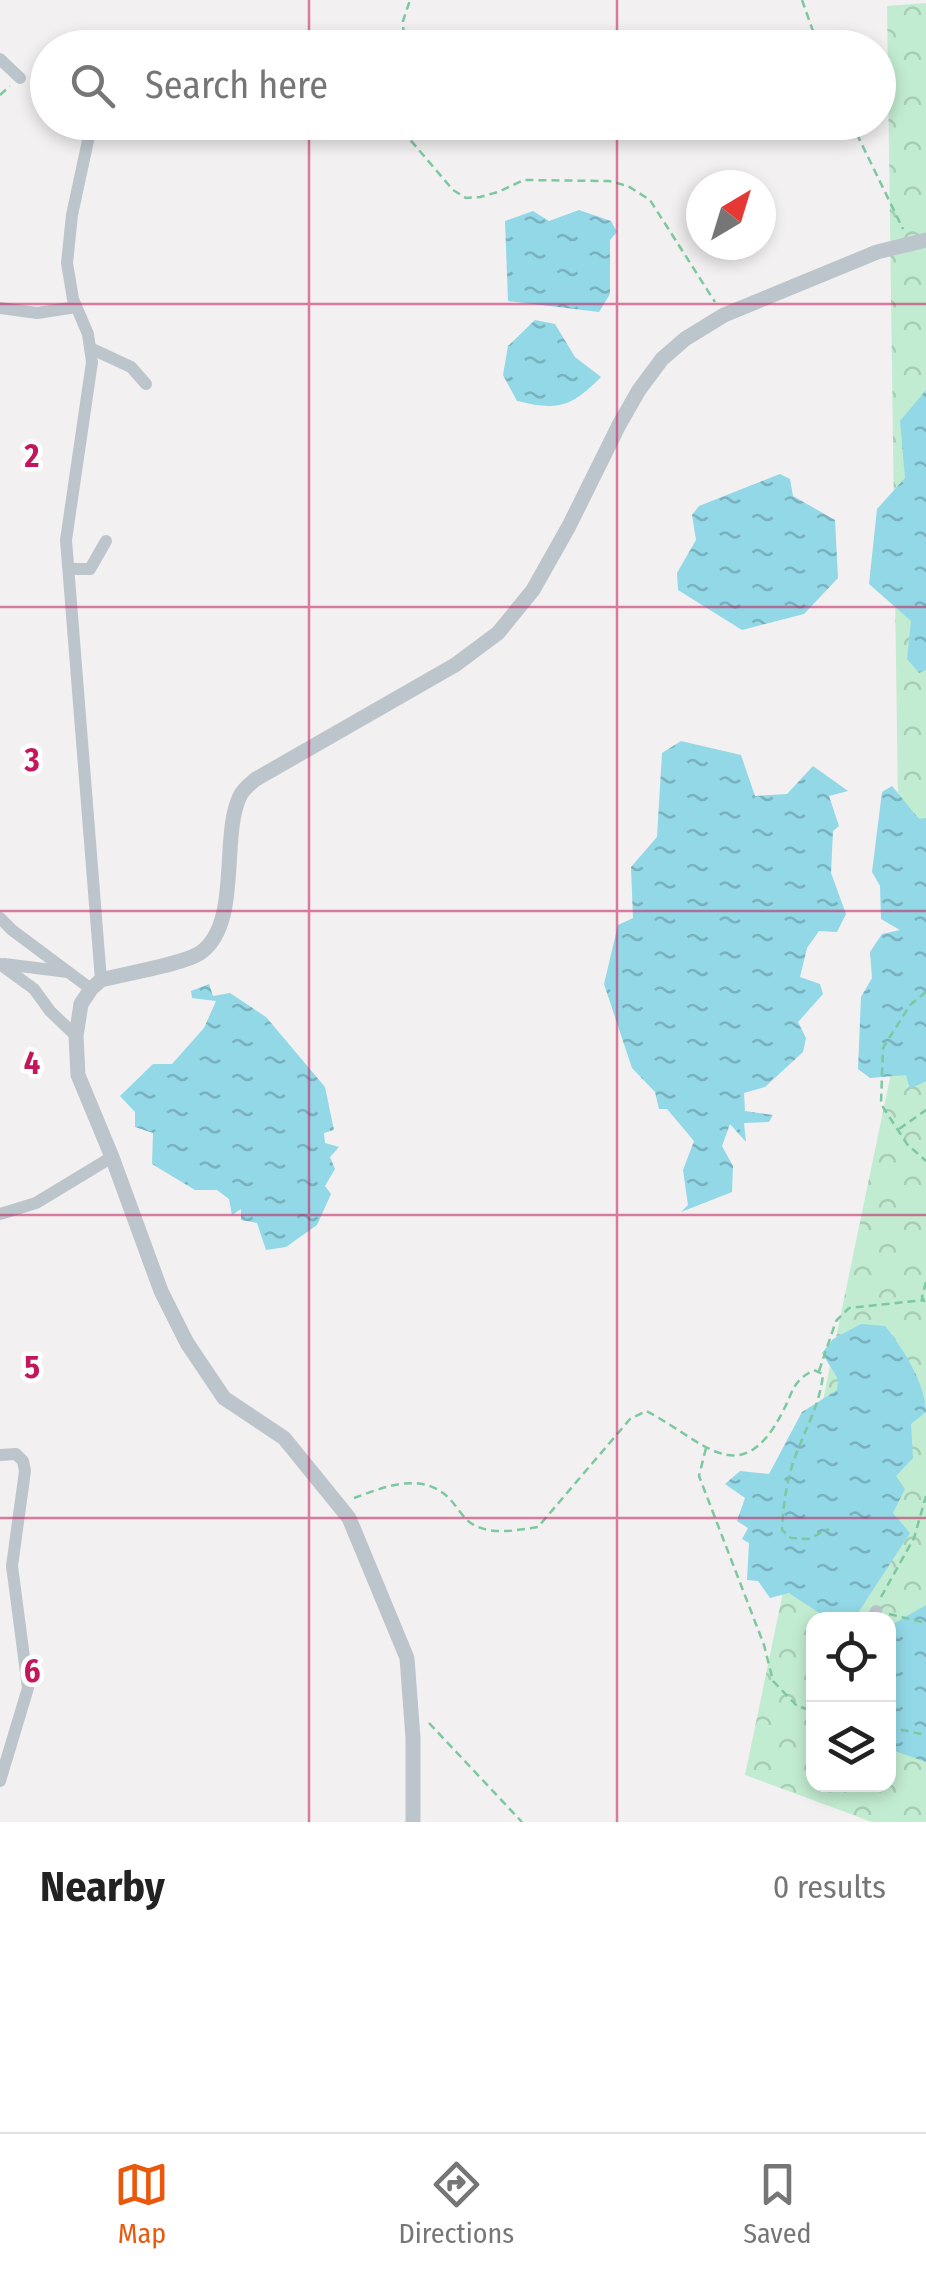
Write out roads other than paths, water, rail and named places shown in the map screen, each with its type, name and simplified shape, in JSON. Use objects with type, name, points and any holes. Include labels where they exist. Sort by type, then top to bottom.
[{"type":"street","points":[[0,59],[20,78]]},
{"type":"street","points":[[88,140],[72,215],[67,262],[72,298],[88,334],[92,362],[66,540],[96,984]]},
{"type":"street","points":[[413,1822],[408,1658],[349,1518],[284,1438],[224,1398],[204,1370],[161,1291],[78,1075],[76,1036],[81,1004],[96,984],[200,954],[212,941],[228,894],[236,809],[241,793],[256,779],[455,666],[498,633],[533,590],[619,425],[662,359],[724,315],[877,252],[918,242]]},
{"type":"street","points":[[0,308],[37,313],[76,307]]},
{"type":"street","points":[[90,348],[131,367],[146,384]]},
{"type":"street","points":[[69,570],[90,569],[106,542]]},
{"type":"street","points":[[0,918],[70,973],[96,984]]},
{"type":"street","points":[[0,964],[70,973]]},
{"type":"street","points":[[0,964],[34,990],[76,1036]]},
{"type":"street","points":[[0,1214],[47,1198],[112,1157]]},
{"type":"street","points":[[0,1454],[16,1454],[23,1461],[25,1472],[12,1566],[28,1688],[0,1781]]},
{"type":"water","points":[[579,210],[611,221],[617,232],[610,240],[610,294],[599,312],[508,301],[505,221],[533,211],[549,221]]},
{"type":"water","points":[[535,320],[555,324],[575,357],[601,377],[564,404],[544,406],[517,401],[503,375],[508,346]]},
{"type":"water","points":[[926,390],[926,670],[919,673],[907,659],[911,621],[869,584],[877,509],[905,478],[900,421]]},
{"type":"water","points":[[780,474],[790,479],[793,496],[835,520],[838,578],[804,614],[742,630],[678,590],[677,573],[696,540],[692,515],[699,506]]},
{"type":"water","points":[[681,741],[741,755],[755,796],[787,794],[813,766],[848,791],[829,796],[839,826],[833,831],[831,873],[846,914],[837,932],[819,931],[807,948],[800,977],[820,984],[823,994],[798,1022],[806,1038],[803,1052],[765,1087],[744,1093],[745,1111],[773,1115],[769,1122],[744,1123],[746,1142],[730,1124],[722,1146],[733,1166],[732,1192],[681,1212],[688,1205],[683,1170],[694,1141],[667,1109],[659,1109],[655,1092],[632,1068],[604,984],[618,925],[633,918],[631,867],[657,837],[662,753]]},
{"type":"water","points":[[892,786],[919,819],[926,818],[926,1081],[910,1089],[906,1075],[870,1078],[858,1069],[861,997],[872,978],[870,952],[882,934],[900,930],[881,919],[880,886],[872,872],[882,792]]},
{"type":"water","points":[[209,984],[213,996],[230,993],[266,1017],[325,1087],[334,1130],[324,1133],[325,1143],[339,1147],[330,1157],[335,1169],[325,1186],[331,1194],[317,1225],[286,1247],[266,1250],[257,1223],[241,1220],[241,1209],[232,1215],[229,1199],[217,1190],[195,1190],[152,1164],[153,1133],[135,1127],[135,1112],[120,1096],[153,1064],[172,1064],[204,1028],[216,1001],[192,998],[191,991]]},
{"type":"water","points":[[861,1324],[885,1326],[918,1378],[925,1401],[926,1412],[911,1424],[913,1458],[896,1476],[905,1489],[893,1513],[910,1533],[859,1612],[818,1612],[789,1593],[770,1598],[758,1581],[747,1580],[749,1543],[742,1539],[748,1528],[737,1521],[745,1498],[725,1484],[740,1471],[769,1474],[802,1412],[837,1390],[838,1379],[822,1353],[833,1339]]},
{"type":"water","points":[[926,1605],[926,1762],[896,1751],[896,1622]]}]
